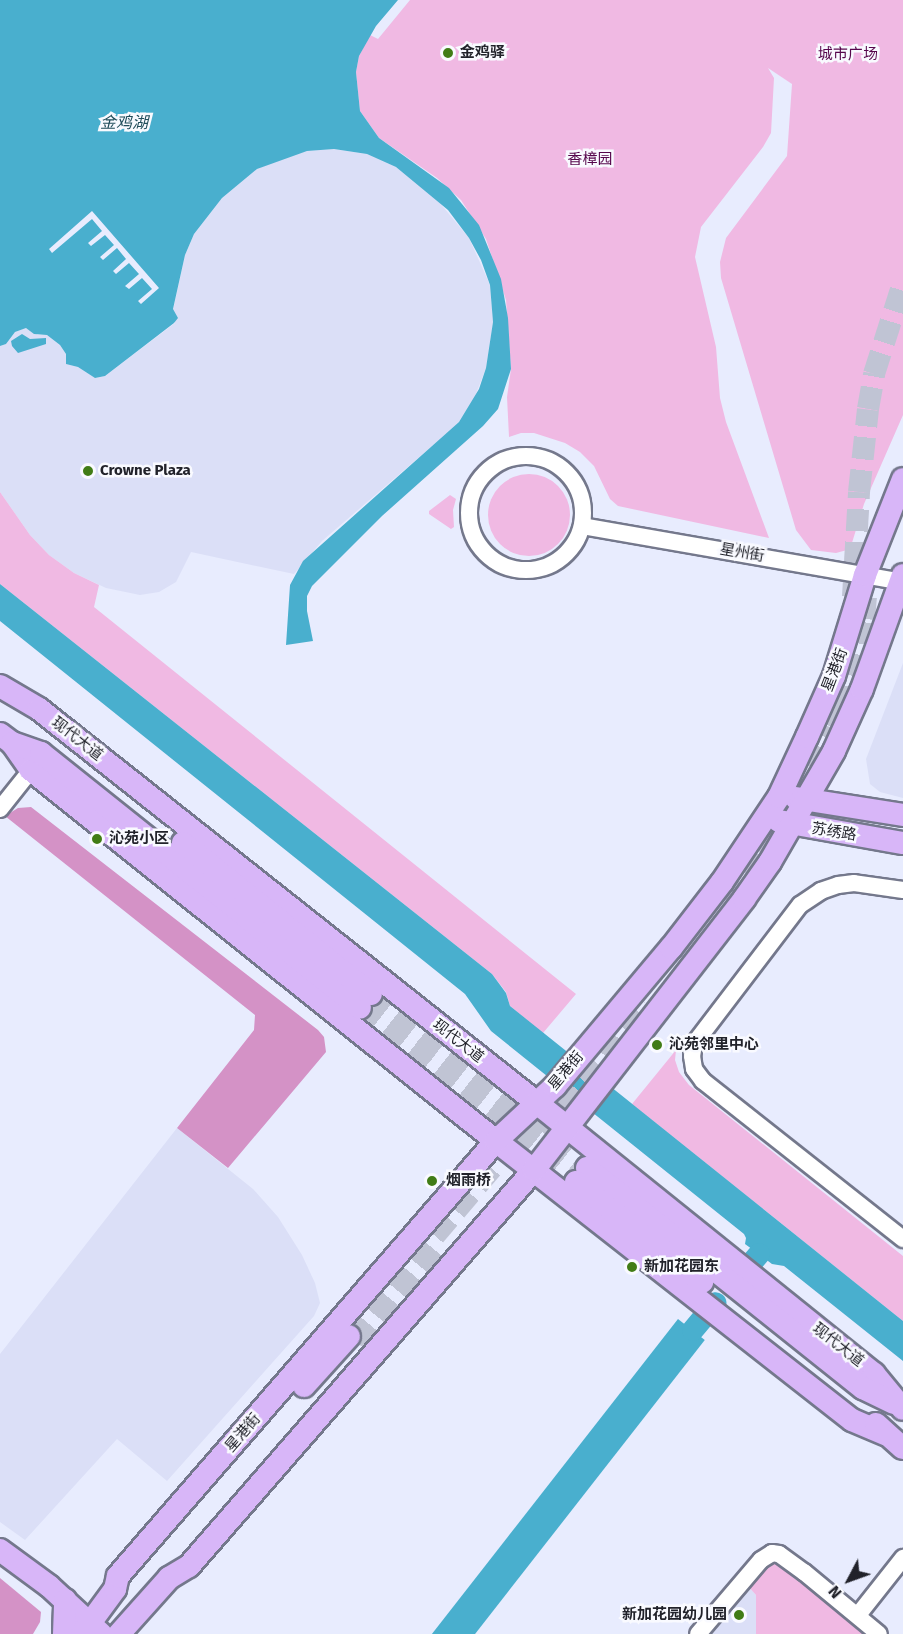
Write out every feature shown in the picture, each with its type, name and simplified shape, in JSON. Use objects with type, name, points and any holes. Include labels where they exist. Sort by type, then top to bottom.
[{"type":"main road","name":"星港街","points":[[86,1631],[115,1590],[118,1576],[496,1141],[555,1086],[700,911],[766,818],[779,796],[834,676],[865,575],[903,479]]},
{"type":"main road","name":"星港街","points":[[119,1634],[169,1578],[189,1566],[534,1170],[744,899],[807,799],[862,689],[902,579]]},
{"type":"main road","name":"现代大道","points":[[3,689],[29,720],[366,1001],[41,753],[6,738]]},
{"type":"main road","name":"现代大道","points":[[3,689],[39,709],[537,1103],[874,1374],[901,1407]]},
{"type":"main road","name":"现代大道","points":[[6,738],[31,770],[496,1141],[852,1420],[885,1434]]},
{"type":"main road","name":"苏绣路","points":[[779,796],[903,815]]},
{"type":"main road","name":"苏绣路","points":[[766,818],[792,825],[903,843]]},
{"type":"main road","name":"现代大道","points":[[901,1407],[863,1388],[582,1175],[862,1408],[885,1434],[903,1448]]},
{"type":"main road","name":"星港街","points":[[115,1590],[128,1584],[355,1341],[178,1557],[169,1578]]},
{"type":"main road","points":[[0,1550],[65,1600],[86,1631]]},
{"type":"main road","points":[[64,1634],[65,1600]]},
{"type":"street","points":[[520,457],[546,460],[561,468],[572,479],[580,494],[584,510],[582,526],[574,545],[560,560],[541,569],[520,570],[500,564],[483,551],[471,526],[471,498],[486,473],[499,464],[520,457]]},
{"type":"street","name":"星州街","points":[[582,526],[865,575],[902,579]]},
{"type":"street","points":[[0,809],[31,770]]},
{"type":"street","points":[[903,890],[854,883],[838,885],[821,891],[800,905],[694,1044],[692,1056],[694,1069],[703,1081],[903,1239]]},
{"type":"street","points":[[698,1634],[761,1560],[772,1553],[785,1558],[879,1634]]},
{"type":"street","points":[[858,1615],[903,1558]]},
{"type":"shaded area","points":[[334,149],[367,154],[396,167],[434,196],[469,238],[490,285],[493,322],[486,368],[472,404],[459,422],[322,541],[294,574],[191,552],[176,582],[159,592],[140,595],[106,588],[74,573],[49,555],[30,535],[0,492],[0,346],[6,344],[15,332],[26,328],[38,335],[47,335],[60,345],[66,354],[66,364],[78,367],[95,378],[105,376],[175,323],[173,310],[185,255],[194,234],[222,198],[257,169],[284,157],[307,151]]},
{"type":"shaded area","points":[[903,663],[903,798],[880,792],[870,784],[866,759]]},
{"type":"shaded area","points":[[31,807],[318,1030],[324,1037],[326,1052],[228,1168],[177,1128],[254,1030],[255,1015],[5,816],[18,808]]},
{"type":"shaded area","points":[[177,1128],[253,1189],[278,1217],[302,1255],[315,1283],[320,1303],[314,1316],[167,1481],[117,1439],[25,1540],[0,1522],[0,1354]]},
{"type":"shaded area","points":[[0,1578],[41,1612],[40,1622],[33,1634],[0,1634]]},
{"type":"shaded area","name":"新加花园幼儿园","points":[[747,1585],[756,1595],[756,1634],[705,1634]]},
{"type":"green space","name":"香樟园","points":[[410,0],[903,0],[903,415],[864,504],[851,546],[847,550],[836,553],[811,550],[796,530],[721,278],[720,262],[726,238],[787,156],[792,84],[768,68],[774,78],[771,133],[763,147],[701,227],[695,257],[716,347],[720,398],[726,422],[769,538],[618,506],[610,499],[594,466],[580,452],[565,443],[534,433],[521,433],[509,437],[507,397],[511,369],[506,300],[486,239],[461,200],[437,178],[379,138],[360,111],[356,72],[359,56],[370,35],[378,39]]},
{"type":"green space","points":[[529,474],[545,477],[558,486],[567,499],[570,515],[567,531],[558,544],[545,553],[529,556],[513,553],[500,544],[491,531],[488,515],[491,499],[500,486],[513,477]]},
{"type":"green space","points":[[0,492],[30,535],[49,555],[74,573],[99,585],[94,607],[576,994],[543,1033],[510,1006],[506,992],[492,974],[0,584]]},
{"type":"green space","points":[[450,495],[456,499],[453,510],[454,527],[451,529],[429,514],[429,511]]},
{"type":"green space","points":[[676,1050],[675,1060],[679,1072],[689,1085],[903,1256],[903,1321],[632,1104]]},
{"type":"green space","points":[[774,1561],[781,1563],[868,1634],[756,1634],[756,1595],[747,1585],[761,1568]]},
{"type":"water","name":"金鸡湖","points":[[0,0],[398,0],[376,26],[359,56],[356,72],[360,111],[379,138],[449,188],[479,225],[501,279],[508,318],[511,369],[498,409],[483,426],[382,516],[312,586],[307,596],[307,611],[313,641],[286,645],[290,585],[303,561],[459,422],[479,389],[486,368],[493,322],[490,285],[481,260],[469,238],[448,210],[396,167],[367,154],[334,149],[307,151],[257,169],[222,198],[194,234],[185,255],[173,309],[178,318],[105,376],[95,378],[78,367],[66,364],[66,354],[60,345],[47,335],[34,334],[26,328],[15,332],[6,344],[0,346]]},
{"type":"water","points":[[22,334],[30,339],[46,338],[46,344],[18,353],[11,341]]},
{"type":"water","points":[[0,584],[492,974],[506,993],[510,1006],[903,1321],[903,1361],[784,1266],[772,1264],[745,1244],[744,1234],[491,1031],[465,994],[0,621]]},
{"type":"water","points":[[678,1319],[705,1340],[475,1634],[432,1634]]},
{"type":"pier","points":[[92,211],[159,288],[141,304],[138,301],[152,289],[142,278],[129,289],[125,286],[139,274],[129,263],[116,274],[113,271],[126,259],[117,248],[103,260],[100,257],[114,245],[105,235],[91,246],[88,243],[102,231],[92,219],[52,253],[49,249]]},
{"type":"waterway","points":[[740,1276],[759,1254]]},
{"type":"waterway","points":[[693,1330],[716,1303]]},
{"type":"tunnel","points":[[853,597],[859,492],[868,409],[874,374],[903,283]]},
{"type":"tunnel","points":[[845,708],[864,619],[867,587]]},
{"type":"tunnel","points":[[723,897],[758,851],[809,766],[826,725],[837,685]]},
{"type":"tunnel","points":[[371,994],[587,1168]]},
{"type":"tunnel","points":[[542,1132],[649,1006]]},
{"type":"tunnel","points":[[360,1008],[576,1182]]},
{"type":"tunnel","points":[[349,1336],[544,1107]]},
{"type":"tunnel","points":[[361,1346],[440,1253]]},
{"type":"place","name":"金鸡驿","points":[[448,53]]},
{"type":"place","name":"Crowne Plaza","points":[[88,471]]},
{"type":"place","name":"沁苑小区","points":[[97,839]]},
{"type":"place","name":"沁苑邻里中心","points":[[657,1045]]},
{"type":"place","name":"烟雨桥","points":[[432,1181]]},
{"type":"place","name":"新加花园东","points":[[632,1267]]},
{"type":"place","name":"新加花园幼儿园","points":[[739,1615]]},
{"type":"park label","name":"城市广场","points":[[848,55]]}]
